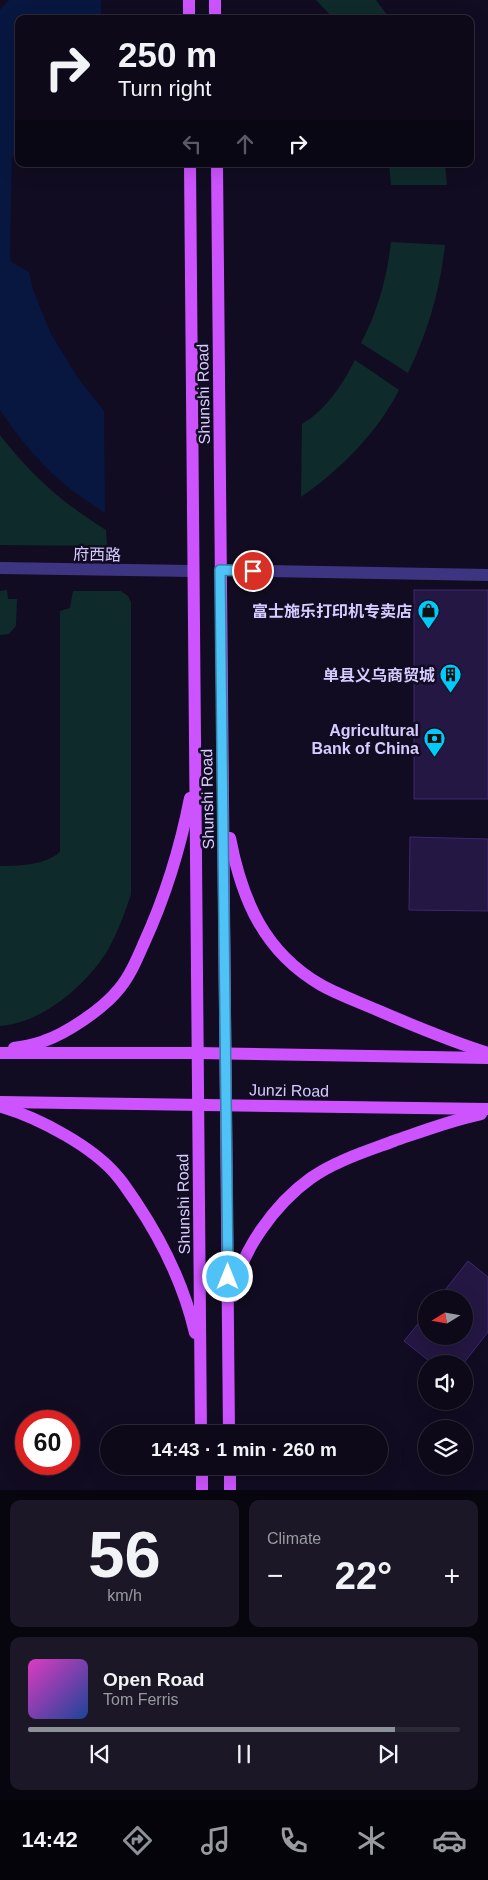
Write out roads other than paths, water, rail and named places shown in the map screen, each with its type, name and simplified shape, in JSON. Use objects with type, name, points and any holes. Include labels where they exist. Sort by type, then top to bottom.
[{"type":"main road","points":[[189,0],[189,15]]},
{"type":"main road","points":[[215,0],[215,15]]},
{"type":"main road","name":"Shunshi Road","points":[[190,167],[201,1425]]},
{"type":"main road","name":"Shunshi Road","points":[[217,167],[220,570],[227,1054],[229,1425]]},
{"type":"main road","points":[[0,1052],[45,1041],[68,1029],[96,1010],[118,990],[134,966],[162,903],[182,839],[195,771]]},
{"type":"main road","points":[[223,806],[242,888],[256,919],[274,947],[297,969],[322,986],[423,1031],[488,1053]]},
{"type":"main road","points":[[0,1052],[488,1058]]},
{"type":"main road","points":[[0,1104],[67,1136],[95,1156],[118,1176],[164,1247],[190,1312],[201,1356]]},
{"type":"main road","name":"Junzi Road","points":[[0,1104],[198,1105],[488,1111]]},
{"type":"main road","points":[[229,1354],[235,1285],[248,1253],[266,1224],[290,1195],[312,1177],[372,1149],[458,1119],[488,1111]]},
{"type":"main road","points":[[202,1475],[202,1490]]},
{"type":"main road","points":[[230,1475],[230,1490]]},
{"type":"street","name":"府西路","points":[[0,568],[194,571]]},
{"type":"street","points":[[220,570],[488,575]]},
{"type":"water","points":[[9,0],[101,0],[101,15],[15,15],[15,155],[12,157],[10,253],[11,262],[29,272],[33,290],[51,334],[78,378],[104,411],[105,513],[77,494],[42,464],[0,410],[0,10]]},
{"type":"place","name":"富士施乐打印机专卖店","points":[[428,630]]},
{"type":"place","name":"单县义乌商贸城","points":[[451,694]]},
{"type":"place","name":"Agricultural Bank of China","points":[[435,758]]}]
